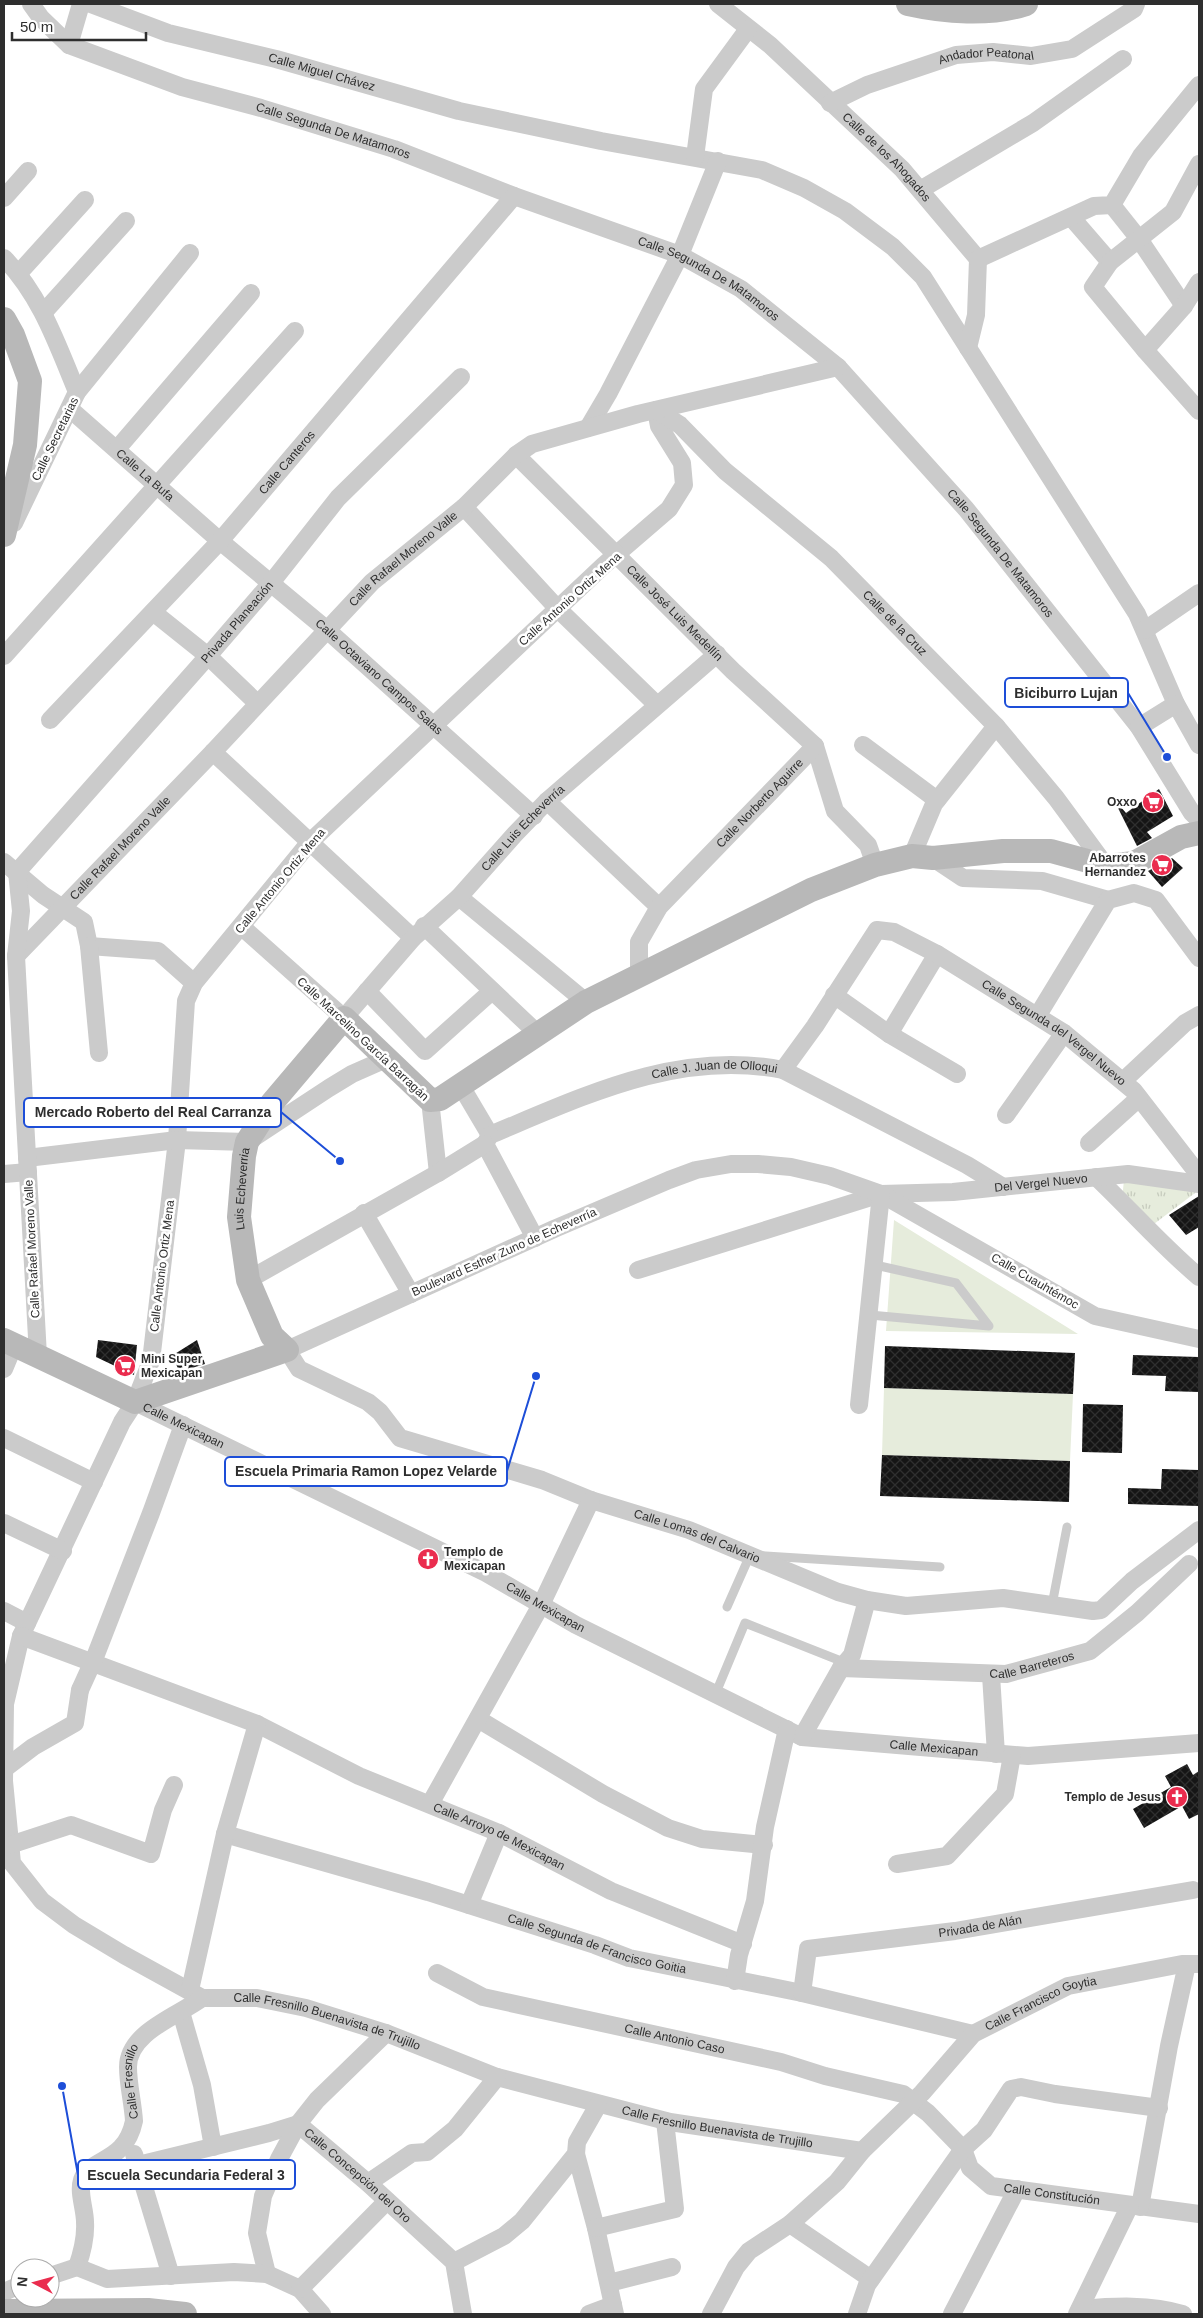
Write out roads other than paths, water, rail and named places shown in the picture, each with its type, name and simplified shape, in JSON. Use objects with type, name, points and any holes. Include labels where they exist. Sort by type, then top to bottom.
[{"type":"street","name":"Calle Segunda De Matamoros","points":[[31,4],[41,18],[69,45],[182,87],[261,108],[394,149],[514,196],[680,255],[740,289],[838,367],[966,509],[1139,726],[1192,813],[1199,820]]},
{"type":"street","points":[[69,45],[81,4]]},
{"type":"street","name":"Calle Miguel Chávez","points":[[91,4],[168,33],[276,59],[459,111],[601,141],[695,157]]},
{"type":"street","name":"Calle de los Ahogados","points":[[718,4],[770,45],[902,169],[978,259]]},
{"type":"street","points":[[908,4],[946,10],[972,11],[1001,9],[1026,4]]},
{"type":"street","name":"Andador Peatonal","points":[[830,103],[867,85],[956,56],[993,52],[1031,56],[1072,48],[1134,9],[1136,4]]},
{"type":"street","points":[[748,29],[704,89],[695,157],[762,170],[804,188],[845,211],[894,247],[923,278],[1137,614],[1176,704],[1199,745]]},
{"type":"street","points":[[920,190],[1033,123],[1123,59]]},
{"type":"street","points":[[1112,204],[1141,156],[1199,85]]},
{"type":"street","points":[[588,428],[608,394],[680,255],[718,161]]},
{"type":"street","points":[[1199,164],[1173,212],[1110,262],[1093,287],[1199,411]]},
{"type":"street","points":[[4,198],[28,171]]},
{"type":"street","name":"Calle Canteros","points":[[50,720],[220,541],[514,196]]},
{"type":"street","points":[[18,273],[85,200]]},
{"type":"street","points":[[968,348],[976,315],[978,259],[1094,206],[1112,204]]},
{"type":"street","points":[[1112,204],[1139,239],[1184,306]]},
{"type":"street","points":[[1070,217],[1110,262]]},
{"type":"street","points":[[44,312],[126,221]]},
{"type":"street","points":[[77,392],[190,253]]},
{"type":"street","name":"Calle Secretarias","points":[[4,258],[18,273],[44,312],[77,392],[4,544]]},
{"type":"street","points":[[1145,350],[1184,306],[1199,282]]},
{"type":"street","points":[[117,449],[251,293]]},
{"type":"street","points":[[4,319],[13,335],[30,380],[25,445],[4,535]]},
{"type":"street","points":[[4,656],[295,331]]},
{"type":"street","name":"Calle Rafael Moreno Valle","points":[[16,956],[213,752],[372,582],[464,507],[516,456],[532,444],[656,410],[838,367]]},
{"type":"street","name":"Privada Planeación","points":[[10,867],[208,656],[271,583],[338,498],[461,377]]},
{"type":"street","name":"Calle La Bufa","points":[[70,409],[158,484],[220,541]]},
{"type":"street","name":"Calle Antonio Ortiz Mena","points":[[63,1551],[122,1422],[135,1402],[151,1361],[177,1140],[186,1001],[194,984],[309,843],[604,565],[617,556],[669,510],[684,485],[682,463],[659,426],[656,410]]},
{"type":"street","name":"Calle de la Cruz","points":[[656,410],[680,425],[725,470],[831,558],[996,726],[1056,798],[1106,866]]},
{"type":"street","name":"Calle José Luis Medellín","points":[[516,456],[717,654],[815,746]]},
{"type":"street","points":[[464,507],[558,609],[657,705]]},
{"type":"street","name":"Calle Octaviano Campos Salas","points":[[220,541],[326,629],[534,816]]},
{"type":"street","points":[[1144,630],[1199,593]]},
{"type":"street","points":[[153,612],[208,656],[258,703]]},
{"type":"street","name":"Calle Luis Echeverría","points":[[344,1018],[418,932],[459,897],[515,834],[548,801],[717,654]]},
{"type":"street","points":[[1139,726],[1176,704]]},
{"type":"street","points":[[923,857],[937,800],[996,726]]},
{"type":"street","points":[[863,745],[937,800]]},
{"type":"street","name":"Calle Norberto Aguirre","points":[[639,974],[639,942],[659,907],[815,746],[835,811],[868,845],[875,865]]},
{"type":"street","points":[[213,752],[309,843],[492,992],[537,1033]]},
{"type":"street","points":[[548,801],[659,907]]},
{"type":"street","points":[[430,1100],[440,1099],[586,1002],[639,974],[708,943],[812,890],[875,865],[923,857],[1003,851],[1051,851],[1106,866],[1134,863],[1190,835]]},
{"type":"street","points":[[923,857],[963,878],[1042,881],[1108,900],[1134,893],[1150,896],[1156,900],[1199,958]]},
{"type":"street","points":[[10,867],[42,895],[84,922],[89,946],[99,1053]]},
{"type":"street","name":"Calle Rafael Moreno Valle","points":[[10,867],[21,911],[16,956],[38,1356]]},
{"type":"street","points":[[459,897],[586,1002]]},
{"type":"street","points":[[1038,1015],[1108,900]]},
{"type":"street","name":"Calle Marcelino García Barragán","points":[[242,927],[344,1018],[430,1100],[438,1174]]},
{"type":"street","name":"Calle Segunda del Vergel Nuevo","points":[[877,930],[894,932],[937,954],[1064,1032],[1123,1081],[1139,1098],[1199,1175]]},
{"type":"street","name":"Calle J. Juan de Olloqui","points":[[248,1280],[364,1213],[438,1174],[487,1140],[560,1106],[664,1070],[705,1064],[741,1064],[783,1070],[877,930]]},
{"type":"street","points":[[89,946],[158,951],[194,984]]},
{"type":"street","points":[[889,1034],[937,954]]},
{"type":"street","points":[[367,992],[425,1051],[492,992]]},
{"type":"street","points":[[834,995],[889,1034],[957,1074]]},
{"type":"street","points":[[1123,1081],[1185,1022],[1199,1015]]},
{"type":"street","name":"Luis Echeverria","points":[[288,1350],[272,1336],[248,1280],[239,1217],[247,1142],[272,1103],[344,1018]]},
{"type":"street","points":[[1006,1115],[1064,1032]]},
{"type":"street","points":[[4,1174],[28,1165],[177,1140],[247,1142],[336,1083],[386,1059]]},
{"type":"street","points":[[783,1070],[967,1165],[1003,1187]]},
{"type":"street","points":[[461,1086],[535,1238]]},
{"type":"street","points":[[1089,1143],[1139,1098]]},
{"type":"street","name":"Boulevard Esther Zuno de Echeverría","points":[[135,1402],[288,1350],[535,1238],[696,1170],[731,1164],[791,1167],[830,1176],[882,1194]]},
{"type":"street","name":"Del Vergel Nuevo","points":[[882,1194],[953,1192],[1128,1174],[1199,1184]]},
{"type":"street","points":[[1096,1177],[1140,1218],[1173,1255],[1199,1277]]},
{"type":"street","points":[[638,1270],[882,1194],[859,1405]]},
{"type":"street","name":"Calle Cuauhtémoc","points":[[882,1194],[1095,1316],[1199,1338]]},
{"type":"street","points":[[364,1213],[411,1294]]},
{"type":"street","points":[[4,1368],[9,1343]]},
{"type":"street","name":"Calle Mexicapan","points":[[9,1343],[183,1425],[486,1573],[576,1625],[794,1733],[1028,1756],[1199,1743]]},
{"type":"street","name":"Calle Lomas del Calvario","points":[[288,1350],[299,1369],[368,1402],[380,1412],[400,1438],[542,1480],[591,1500],[689,1530],[838,1592],[867,1600],[906,1606],[1003,1598],[1093,1611],[1101,1610],[1132,1581],[1199,1530]]},
{"type":"street","points":[[4,1769],[33,1747],[75,1723],[80,1690],[95,1657],[183,1425]]},
{"type":"street","points":[[4,1438],[94,1482]]},
{"type":"street","points":[[430,1804],[541,1605],[591,1500]]},
{"type":"street","points":[[4,1523],[63,1551]]},
{"type":"street","name":"Calle Fresnillo Buenavista de Trujillo","points":[[63,1551],[24,1629],[9,1667],[5,1704],[4,1769],[12,1863],[42,1901],[74,1925],[196,1994],[257,1998],[306,2008],[386,2034],[497,2077],[665,2121],[862,2151]]},
{"type":"street","name":"Calle Lomas del Calvario","points":[[1132,1581],[1194,1562]]},
{"type":"street","name":"Calle Barreteros","points":[[844,1666],[1006,1674],[1090,1650],[1137,1613],[1194,1562]]},
{"type":"street","points":[[735,1981],[755,1901],[765,1827],[794,1733],[852,1655],[867,1600]]},
{"type":"street","name":"Calle Arroyo de Mexicapan","points":[[4,1611],[24,1629],[258,1724],[359,1776],[499,1833],[611,1891],[743,1944]]},
{"type":"street","points":[[897,1864],[947,1856],[1006,1794],[1004,1754],[991,1674]]},
{"type":"street","points":[[478,1719],[603,1794],[668,1828],[702,1840],[764,1845]]},
{"type":"street","points":[[196,1994],[225,1834],[258,1724]]},
{"type":"street","points":[[10,1845],[71,1825],[150,1854],[163,1810],[174,1784]]},
{"type":"street","points":[[469,1905],[499,1833]]},
{"type":"street","name":"Calle Segunda de Francisco Goitia","points":[[225,1834],[428,1892],[596,1945],[629,1958],[735,1981],[802,1993],[973,2034]]},
{"type":"street","name":"Privada de Alán","points":[[802,1993],[808,1949],[955,1930],[1193,1890]]},
{"type":"street","points":[[1079,2311],[1135,2206],[1159,2108],[1169,2046],[1193,1964]]},
{"type":"street","name":"Calle Francisco Goytia","points":[[711,2314],[736,2267],[749,2251],[790,2224],[837,2182],[862,2151],[912,2102],[973,2034],[1068,1986],[1193,1964]]},
{"type":"street","name":"Calle Antonio Caso","points":[[437,1973],[483,1997],[781,2062],[824,2076],[903,2094],[912,2102]]},
{"type":"street","name":"Calle Fresnillo","points":[[77,2267],[84,2245],[85,2223],[82,2181],[85,2174],[117,2153],[129,2139],[134,2121],[128,2065],[132,2049],[144,2035],[182,2012],[196,1994]]},
{"type":"street","points":[[182,2012],[202,2085],[213,2147]]},
{"type":"street","points":[[268,2274],[256,2233],[263,2196],[279,2159],[298,2124],[317,2100],[386,2034]]},
{"type":"street","points":[[368,2183],[412,2152],[427,2152],[455,2129],[497,2077]]},
{"type":"street","points":[[857,2314],[867,2285],[963,2149],[984,2130],[1011,2089],[1021,2086],[1055,2094],[1159,2108]]},
{"type":"street","name":"Calle Constitución","points":[[912,2102],[928,2113],[963,2149],[970,2168],[990,2186],[1199,2214]]},
{"type":"street","points":[[589,2314],[614,2310],[596,2228],[576,2154],[577,2142],[598,2105]]},
{"type":"street","points":[[596,2228],[675,2209],[665,2121]]},
{"type":"street","name":"Calle Concepción del Oro","points":[[138,2165],[298,2124],[368,2183],[454,2262]]},
{"type":"street","points":[[129,2139],[171,2276]]},
{"type":"street","points":[[460,2313],[454,2262],[504,2236],[522,2221],[576,2154]]},
{"type":"street","points":[[952,2314],[1017,2189]]},
{"type":"street","points":[[300,2289],[387,2200]]},
{"type":"street","points":[[790,2224],[871,2280]]},
{"type":"street","points":[[60,2273],[77,2267],[107,2279],[234,2272],[268,2274],[300,2289],[322,2314]]},
{"type":"street","points":[[609,2283],[672,2267]]},
{"type":"street","points":[[1079,2311],[1128,2306],[1170,2310],[1184,2314]]},
{"type":"street","points":[[4,2311],[148,2310],[185,2314]]},
{"type":"lane","points":[[870,1315],[989,1326],[956,1283],[874,1265]]},
{"type":"lane","points":[[1052,1605],[1067,1527]]},
{"type":"lane","points":[[728,1608],[750,1555],[940,1567]]},
{"type":"lane","name":"Calle Barreteros","points":[[715,1694],[745,1623],[844,1666]]},
{"type":"place","name":"Biciburro Lujan","points":[[1167,757]]},
{"type":"place","name":"Oxxo","points":[[1153,802]]},
{"type":"place","name":"Abarrotes Hernandez","points":[[1162,865]]},
{"type":"place","name":"Mercado Roberto del Real Carranza","points":[[340,1161]]},
{"type":"place","name":"Mini Super Mexicapan","points":[[125,1366]]},
{"type":"place","name":"Escuela Primaria Ramon Lopez Velarde","points":[[536,1376]]},
{"type":"place","name":"Templo de Mexicapan","points":[[428,1559]]},
{"type":"place","name":"Templo de Jesus","points":[[1177,1797]]},
{"type":"place","name":"Escuela Secundaria Federal 3","points":[[62,2086]]}]
